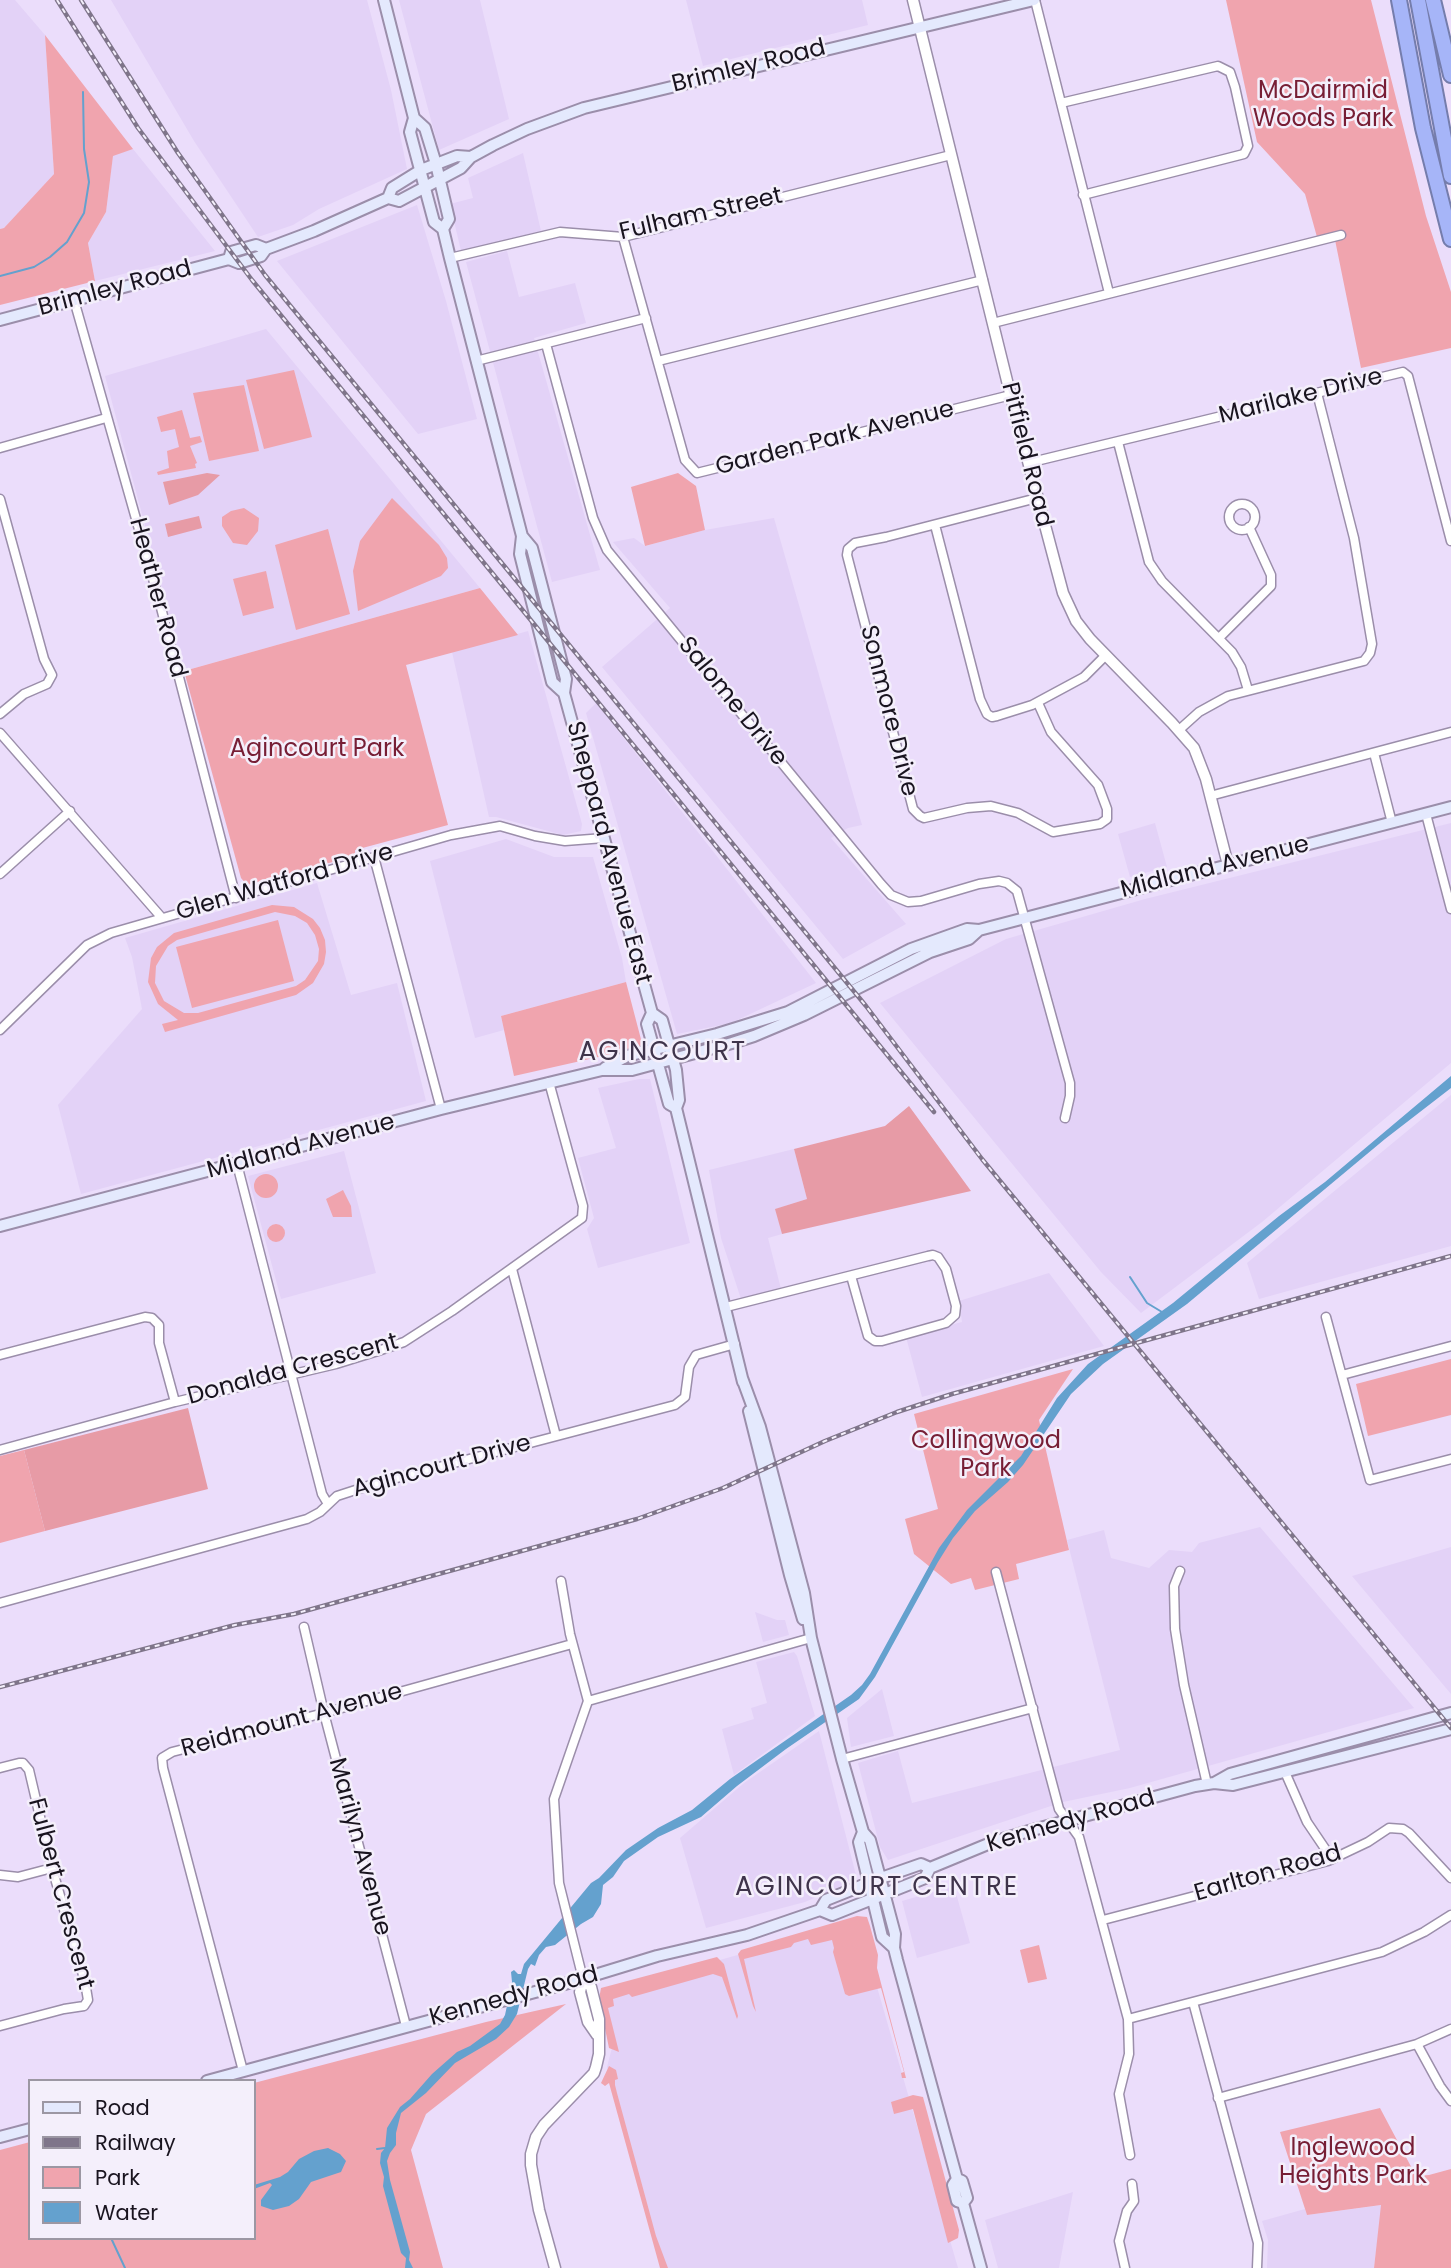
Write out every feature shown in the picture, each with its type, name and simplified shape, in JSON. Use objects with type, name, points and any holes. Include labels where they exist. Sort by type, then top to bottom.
[{"type":"highway","points":[[1399,0],[1423,128],[1451,239]]},
{"type":"highway","points":[[1418,0],[1451,176]]},
{"type":"highway","points":[[1433,0],[1451,75]]},
{"type":"main road","name":"Sheppard Avenue East","points":[[384,0],[414,118],[410,132],[434,222],[443,229],[522,536],[532,548],[566,679],[564,693],[652,1013],[662,1020],[673,1059],[680,1100],[676,1108],[735,1344],[752,1429],[786,1562],[811,1638],[842,1759],[863,1832],[870,1840],[881,1878],[895,1934],[894,1948],[957,2179],[953,2185],[957,2201],[963,2203],[981,2268]]},
{"type":"main road","name":"Brimley Road","points":[[0,320],[229,259],[239,263],[261,256],[266,249],[388,198],[399,201],[461,168],[471,157],[527,129],[584,107],[1035,0]]},
{"type":"main road","name":"Sheppard Avenue East","points":[[414,118],[425,128],[436,164],[449,219],[443,229]]},
{"type":"main road","name":"Brimley Road","points":[[388,198],[392,188],[421,170],[457,156],[471,157]]},
{"type":"main road","name":"Midland Avenue","points":[[602,1070],[627,1056],[762,1022],[788,1012],[911,950],[967,929],[979,930],[1451,807]]},
{"type":"main road","name":"Midland Avenue","points":[[0,1226],[441,1109],[602,1070],[632,1070],[754,1037],[930,952],[969,939],[979,930]]},
{"type":"main road","name":"Sheppard Avenue East","points":[[652,1013],[647,1024],[668,1104],[676,1108]]},
{"type":"main road","name":"Kennedy Road","points":[[820,1910],[832,1915],[873,1899],[925,1878],[930,1868],[993,1842],[1211,1783],[1230,1773],[1451,1713]]},
{"type":"main road","name":"Kennedy Road","points":[[1211,1783],[1233,1785],[1451,1728]]},
{"type":"main road","name":"Sheppard Avenue East","points":[[863,1832],[859,1842],[882,1937],[894,1948]]},
{"type":"main road","name":"Kennedy Road","points":[[214,2079],[583,1979],[657,1956],[747,1935],[820,1910],[826,1900],[881,1878],[922,1864],[930,1868]]},
{"type":"main road","points":[[0,2137],[28,2130]]},
{"type":"street","name":"Pitfield Road","points":[[913,0],[1063,593],[1083,631],[1180,730],[1198,757],[1228,865]]},
{"type":"street","points":[[1035,0],[1109,293]]},
{"type":"street","points":[[1061,103],[1218,66],[1225,67],[1230,72],[1235,87],[1248,146],[1244,154],[1083,195]]},
{"type":"street","name":"Fulham Street","points":[[450,258],[560,232],[623,237],[951,155]]},
{"type":"street","points":[[993,323],[1341,236]]},
{"type":"street","name":"Garden Park Avenue","points":[[623,237],[685,460],[697,473],[1011,395]]},
{"type":"street","points":[[658,361],[983,280]]},
{"type":"street","name":"Heather Road","points":[[74,300],[159,600],[236,898]]},
{"type":"street","points":[[476,361],[646,318]]},
{"type":"street","name":"Salome Drive","points":[[546,344],[593,519],[607,550],[881,884],[891,895],[908,902],[921,901],[987,882],[1003,881],[1019,894],[1025,918]]},
{"type":"street","name":"Marilake Drive","points":[[1028,463],[1403,372],[1408,376],[1451,541]]},
{"type":"street","points":[[1180,730],[1193,716],[1213,703],[1248,690],[1364,662],[1372,649],[1354,538],[1317,393]]},
{"type":"street","points":[[0,448],[106,418]]},
{"type":"street","points":[[1118,442],[1149,562],[1162,581],[1219,638],[1236,659],[1248,690]]},
{"type":"street","name":"Sonmore Drive","points":[[1037,498],[855,543],[848,549],[849,563],[913,809],[924,818],[976,806],[1001,807],[1027,816],[1053,832],[1100,824],[1107,819],[1107,809],[1098,785],[1051,732],[1038,702]]},
{"type":"street","points":[[0,499],[41,647],[52,675],[47,684],[24,694],[0,714]]},
{"type":"street","points":[[935,525],[983,709],[992,717],[1005,715],[1038,702],[1084,677],[1105,656]]},
{"type":"street","points":[[1219,638],[1271,586],[1271,575],[1249,527]]},
{"type":"street","points":[[1210,796],[1451,732]]},
{"type":"street","points":[[0,733],[162,918]]},
{"type":"street","points":[[1374,753],[1392,823]]},
{"type":"street","points":[[0,874],[69,811]]},
{"type":"street","points":[[1426,814],[1451,909]]},
{"type":"street","name":"Glen Watford Drive","points":[[0,1030],[87,945],[111,933],[451,835],[500,826],[565,841],[604,838]]},
{"type":"street","points":[[374,857],[441,1109]]},
{"type":"street","points":[[1025,918],[1070,1083],[1065,1118]]},
{"type":"street","name":"Donalda Crescent","points":[[0,1450],[175,1402],[336,1364],[404,1342],[512,1269],[578,1221],[583,1214],[549,1082]]},
{"type":"street","points":[[237,1164],[322,1494],[328,1504]]},
{"type":"street","points":[[726,1307],[928,1256],[939,1256],[946,1269],[956,1306],[954,1318],[929,1328],[876,1341],[868,1336],[851,1276]]},
{"type":"street","points":[[512,1269],[556,1436]]},
{"type":"street","points":[[0,1355],[145,1317],[152,1318],[159,1325],[159,1343],[175,1402]]},
{"type":"street","points":[[1326,1317],[1370,1480],[1451,1459]]},
{"type":"street","name":"Agincourt Drive","points":[[0,1603],[307,1519],[320,1512],[337,1496],[374,1483],[675,1405],[685,1397],[689,1367],[696,1355],[735,1344]]},
{"type":"street","points":[[1342,1376],[1451,1346]]},
{"type":"street","points":[[1180,1571],[1174,1586],[1175,1629],[1184,1685],[1211,1783]]},
{"type":"street","points":[[996,1572],[1058,1808],[1079,1835],[1128,2019],[1129,2054],[1119,2094],[1130,2155]]},
{"type":"street","points":[[555,2268],[539,2210],[531,2154],[536,2137],[544,2125],[594,2073],[599,2054],[597,2035],[588,2022],[580,1992],[583,1979],[559,1883],[554,1799],[588,1701],[572,1644],[561,1581]]},
{"type":"street","name":"Marilyn Avenue","points":[[304,1627],[406,2026]]},
{"type":"street","points":[[588,1701],[811,1638]]},
{"type":"street","name":"Reidmount Avenue","points":[[243,2071],[162,1758],[172,1752],[572,1644]]},
{"type":"street","points":[[842,1759],[1033,1708]]},
{"type":"street","name":"Fulbert Crescent","points":[[0,1768],[23,1763],[29,1770],[88,2000],[84,2006],[0,2026]]},
{"type":"street","points":[[1284,1772],[1307,1822],[1332,1859]]},
{"type":"street","name":"Earlton Road","points":[[1103,1920],[1332,1859],[1368,1842],[1389,1828],[1409,1832],[1451,1878]]},
{"type":"street","points":[[0,1875],[18,1877],[52,1868]]},
{"type":"street","points":[[1128,2019],[1390,1949],[1451,1915]]},
{"type":"street","points":[[1193,2002],[1258,2243],[1257,2268]]},
{"type":"street","points":[[1219,2098],[1417,2044],[1451,2029]]},
{"type":"street","points":[[1417,2044],[1440,2087],[1451,2101]]},
{"type":"street","points":[[1125,2268],[1119,2241],[1127,2211],[1134,2201],[1132,2184]]},
{"type":"shaded area","points":[[0,0],[15,0],[45,35],[54,174],[4,228],[0,229]]},
{"type":"shaded area","points":[[111,0],[367,0],[391,90],[407,169],[319,209],[293,225],[258,237],[194,141]]},
{"type":"shaded area","points":[[399,0],[480,0],[509,119],[439,150]]},
{"type":"shaded area","points":[[686,0],[862,0],[868,25],[703,66]]},
{"type":"shaded area","points":[[133,149],[215,251],[95,281],[88,243],[106,212],[113,155]]},
{"type":"shaded area","points":[[523,153],[541,231],[461,251],[450,204],[473,198],[468,178]]},
{"type":"shaded area","points":[[417,205],[477,419],[418,434],[277,261]]},
{"type":"shaded area","points":[[507,251],[519,297],[575,283],[586,323],[534,338],[600,570],[552,582],[466,262]]},
{"type":"shaded area","points":[[266,329],[480,588],[184,671],[105,376]]},
{"type":"shaded area","points":[[207,473],[220,475],[198,495],[169,505],[163,482]]},
{"type":"shaded area","points":[[199,516],[202,528],[168,537],[165,524]]},
{"type":"shaded area","points":[[774,518],[862,825],[848,828],[831,838],[906,924],[843,959],[602,667],[670,608],[613,542],[634,538],[645,546],[705,530]]},
{"type":"shaded area","points":[[528,631],[582,824],[581,831],[563,835],[489,817],[452,652]]},
{"type":"shaded area","points":[[596,703],[816,983],[731,1023],[677,1034],[586,713]]},
{"type":"shaded area","points":[[1155,823],[1167,867],[1130,877],[1118,834]]},
{"type":"shaded area","points":[[1451,823],[1451,1063],[1262,1222],[1141,1313],[1101,1272],[880,1003],[1006,939],[1145,899]]},
{"type":"shaded area","points":[[506,839],[554,857],[593,857],[622,958],[626,982],[501,1016],[504,1030],[475,1038],[430,861]]},
{"type":"shaded area","points":[[317,883],[351,995],[397,983],[426,1101],[81,1194],[58,1105],[142,1009],[132,957],[125,938]]},
{"type":"shaded area","points":[[650,1079],[690,1243],[598,1268],[587,1229],[594,1218],[578,1158],[616,1148],[598,1088]]},
{"type":"shaded area","points":[[1451,1095],[1451,1246],[1259,1299],[1247,1263]]},
{"type":"shaded area","points":[[909,1106],[971,1191],[782,1234],[775,1209],[807,1199],[794,1149],[885,1126]]},
{"type":"shaded area","points":[[794,1149],[807,1199],[776,1209],[782,1234],[768,1238],[781,1289],[741,1299],[721,1238],[709,1170]]},
{"type":"shaded area","points":[[344,1151],[376,1273],[281,1299],[248,1176]]},
{"type":"shaded area","points":[[1049,1273],[1104,1346],[922,1397],[906,1337],[962,1322],[959,1301]]},
{"type":"shaded area","points":[[188,1408],[208,1489],[45,1531],[24,1450]]},
{"type":"shaded area","points":[[1260,1527],[1414,1708],[1130,1788],[1063,1802],[888,1860],[880,1847],[858,1763],[898,1751],[912,1803],[1120,1750],[1067,1540],[1104,1530],[1111,1558],[1149,1568],[1169,1550],[1192,1552],[1199,1543]]},
{"type":"shaded area","points":[[1451,1547],[1451,1694],[1352,1576]]},
{"type":"shaded area","points":[[755,1612],[785,1620],[789,1635],[763,1642]]},
{"type":"shaded area","points":[[794,1652],[815,1716],[734,1775],[722,1729],[754,1719],[751,1708],[767,1703],[756,1662]]},
{"type":"shaded area","points":[[882,1689],[894,1736],[851,1747],[847,1718]]},
{"type":"shaded area","points":[[819,1731],[857,1879],[805,1902],[706,1928],[680,1838],[744,1783]]},
{"type":"shaded area","points":[[954,1886],[970,1943],[917,1958],[902,1901]]},
{"type":"shaded area","points":[[858,1921],[958,2268],[664,2268],[607,2067],[613,2044],[603,1993]]},
{"type":"shaded area","points":[[1073,2192],[1059,2268],[998,2268],[985,2220]]},
{"type":"shaded area","points":[[1382,2205],[1374,2268],[1267,2268],[1268,2240],[1262,2221],[1305,2209],[1307,2215]]},
{"type":"green space","name":"McDairmid Woods Park","points":[[1226,0],[1371,0],[1426,216],[1451,292],[1451,348],[1361,368],[1334,235],[1317,237],[1305,194],[1257,142]]},
{"type":"green space","points":[[45,35],[133,149],[113,156],[106,212],[88,243],[95,281],[0,305],[0,229],[4,228],[54,174]]},
{"type":"green space","points":[[294,370],[312,437],[264,449],[246,380]]},
{"type":"green space","points":[[244,385],[259,451],[209,461],[193,393]]},
{"type":"green space","points":[[182,410],[190,438],[200,436],[202,442],[190,446],[197,463],[196,468],[158,475],[157,472],[169,468],[167,451],[179,447],[175,429],[161,432],[157,417]]},
{"type":"green space","points":[[678,473],[696,486],[705,530],[645,546],[631,487]]},
{"type":"green space","points":[[392,498],[439,545],[447,558],[448,568],[441,576],[358,611],[353,571],[360,541]]},
{"type":"green space","points":[[244,508],[259,518],[258,531],[247,545],[233,543],[222,526],[222,517],[231,511]]},
{"type":"green space","points":[[328,529],[350,614],[296,630],[275,545]]},
{"type":"green space","points":[[266,571],[274,608],[243,616],[233,579]]},
{"type":"green space","name":"Agincourt Park","points":[[480,588],[518,635],[406,665],[448,825],[355,850],[355,856],[247,885],[241,878],[184,671]]},
{"type":"green space","points":[[272,905],[294,907],[313,919],[320,928],[326,952],[324,964],[313,983],[296,995],[165,1032],[162,1024],[178,1020],[158,1004],[148,982],[151,958],[157,947],[174,933]],"holes":[[[275,912],[295,916],[307,923],[315,935],[319,949],[318,961],[305,980],[296,986],[198,1013],[184,1013],[164,1001],[155,983],[156,966],[168,946],[177,940]]]},
{"type":"green space","points":[[278,920],[294,981],[192,1008],[176,947]]},
{"type":"green space","points":[[626,982],[643,1047],[514,1076],[501,1016]]},
{"type":"green space","points":[[266,1174],[275,1177],[278,1186],[275,1195],[266,1198],[257,1195],[254,1186],[257,1177]]},
{"type":"green space","points":[[343,1190],[351,1206],[352,1217],[333,1217],[326,1199]]},
{"type":"green space","points":[[272,1224],[280,1224],[285,1233],[283,1240],[272,1242],[267,1237],[267,1229]]},
{"type":"green space","points":[[1451,1359],[1451,1415],[1368,1436],[1356,1384]]},
{"type":"green space","name":"Collingwood Park","points":[[1073,1369],[1039,1420],[1069,1550],[1016,1564],[1019,1579],[975,1590],[971,1578],[951,1584],[914,1554],[905,1519],[938,1509],[914,1414]]},
{"type":"green space","points":[[24,1450],[45,1531],[0,1543],[0,1456]]},
{"type":"green space","points":[[857,1916],[867,1917],[870,1926],[878,1955],[877,1968],[906,2078],[902,2078],[901,2073],[904,2072],[881,1988],[849,1996],[845,1994],[832,1940],[811,1945],[808,1939],[794,1943],[791,1947],[744,1959],[756,2012],[753,2006],[738,1954],[741,1950]]},
{"type":"green space","points":[[1039,1945],[1047,1979],[1028,1983],[1020,1950]]},
{"type":"green space","points":[[717,1957],[724,1964],[737,2019],[722,1977],[713,1974],[632,1997],[629,1994],[613,1999],[614,2006],[608,2008],[619,2052],[609,2048],[599,1999],[601,1988]]},
{"type":"green space","points":[[566,2004],[426,2114],[411,2150],[443,2268],[0,2268],[0,2150],[28,2143],[28,2240],[256,2240],[256,2082],[486,2022]]},
{"type":"green space","points":[[609,2066],[616,2070],[617,2093],[656,2236],[668,2268],[660,2268],[609,2083],[605,2086],[601,2083]]},
{"type":"green space","points":[[913,2095],[923,2097],[959,2230],[958,2238],[948,2243],[913,2109],[894,2114],[891,2102]]},
{"type":"green space","name":"Inglewood Heights Park","points":[[1380,2108],[1416,2176],[1451,2169],[1451,2268],[1374,2268],[1381,2205],[1307,2215],[1280,2132]]},
{"type":"water","points":[[1451,1076],[1451,1088],[1385,1139],[1187,1304],[1103,1364],[1071,1394],[1023,1465],[975,1511],[953,1538],[875,1677],[859,1699],[786,1749],[701,1817],[658,1837],[624,1861],[613,1877],[603,1885],[601,1904],[593,1917],[555,1945],[546,1947],[535,1966],[531,1964],[517,2014],[509,2027],[496,2039],[455,2063],[426,2093],[401,2113],[396,2145],[387,2161],[413,2268],[405,2268],[406,2258],[401,2253],[383,2186],[384,2177],[380,2163],[387,2128],[400,2107],[432,2074],[457,2052],[500,2024],[505,2015],[512,1982],[511,1972],[514,1970],[521,1974],[524,1964],[591,1883],[626,1850],[658,1828],[692,1810],[730,1779],[862,1685],[939,1548],[967,1510],[1021,1456],[1057,1398],[1088,1364],[1173,1303],[1325,1182]]},
{"type":"water","points":[[328,2148],[340,2154],[346,2161],[341,2172],[311,2182],[299,2199],[289,2206],[273,2210],[261,2206],[261,2200],[272,2185],[270,2183],[256,2188],[256,2184],[280,2177],[299,2159],[314,2151]]},
{"type":"waterway","points":[[0,276],[34,267],[50,257],[67,242],[84,213],[89,182],[84,149],[83,92]]},
{"type":"waterway","points":[[1130,1277],[1147,1303],[1162,1312]]},
{"type":"waterway","points":[[377,2149],[385,2148]]},
{"type":"waterway","points":[[112,2240],[125,2268]]},
{"type":"railway","points":[[57,0],[138,128],[252,280],[934,1112]]},
{"type":"railway","points":[[81,0],[178,153],[265,275],[866,1006],[982,1159],[1451,1728]]},
{"type":"railway","points":[[0,1687],[235,1625],[294,1614],[637,1519],[723,1488],[825,1441],[897,1412],[952,1394],[1451,1256]]},
{"type":"district","name":"AGINCOURT","points":[[663,1053]]},
{"type":"district","name":"AGINCOURT CENTRE","points":[[877,1888]]}]
